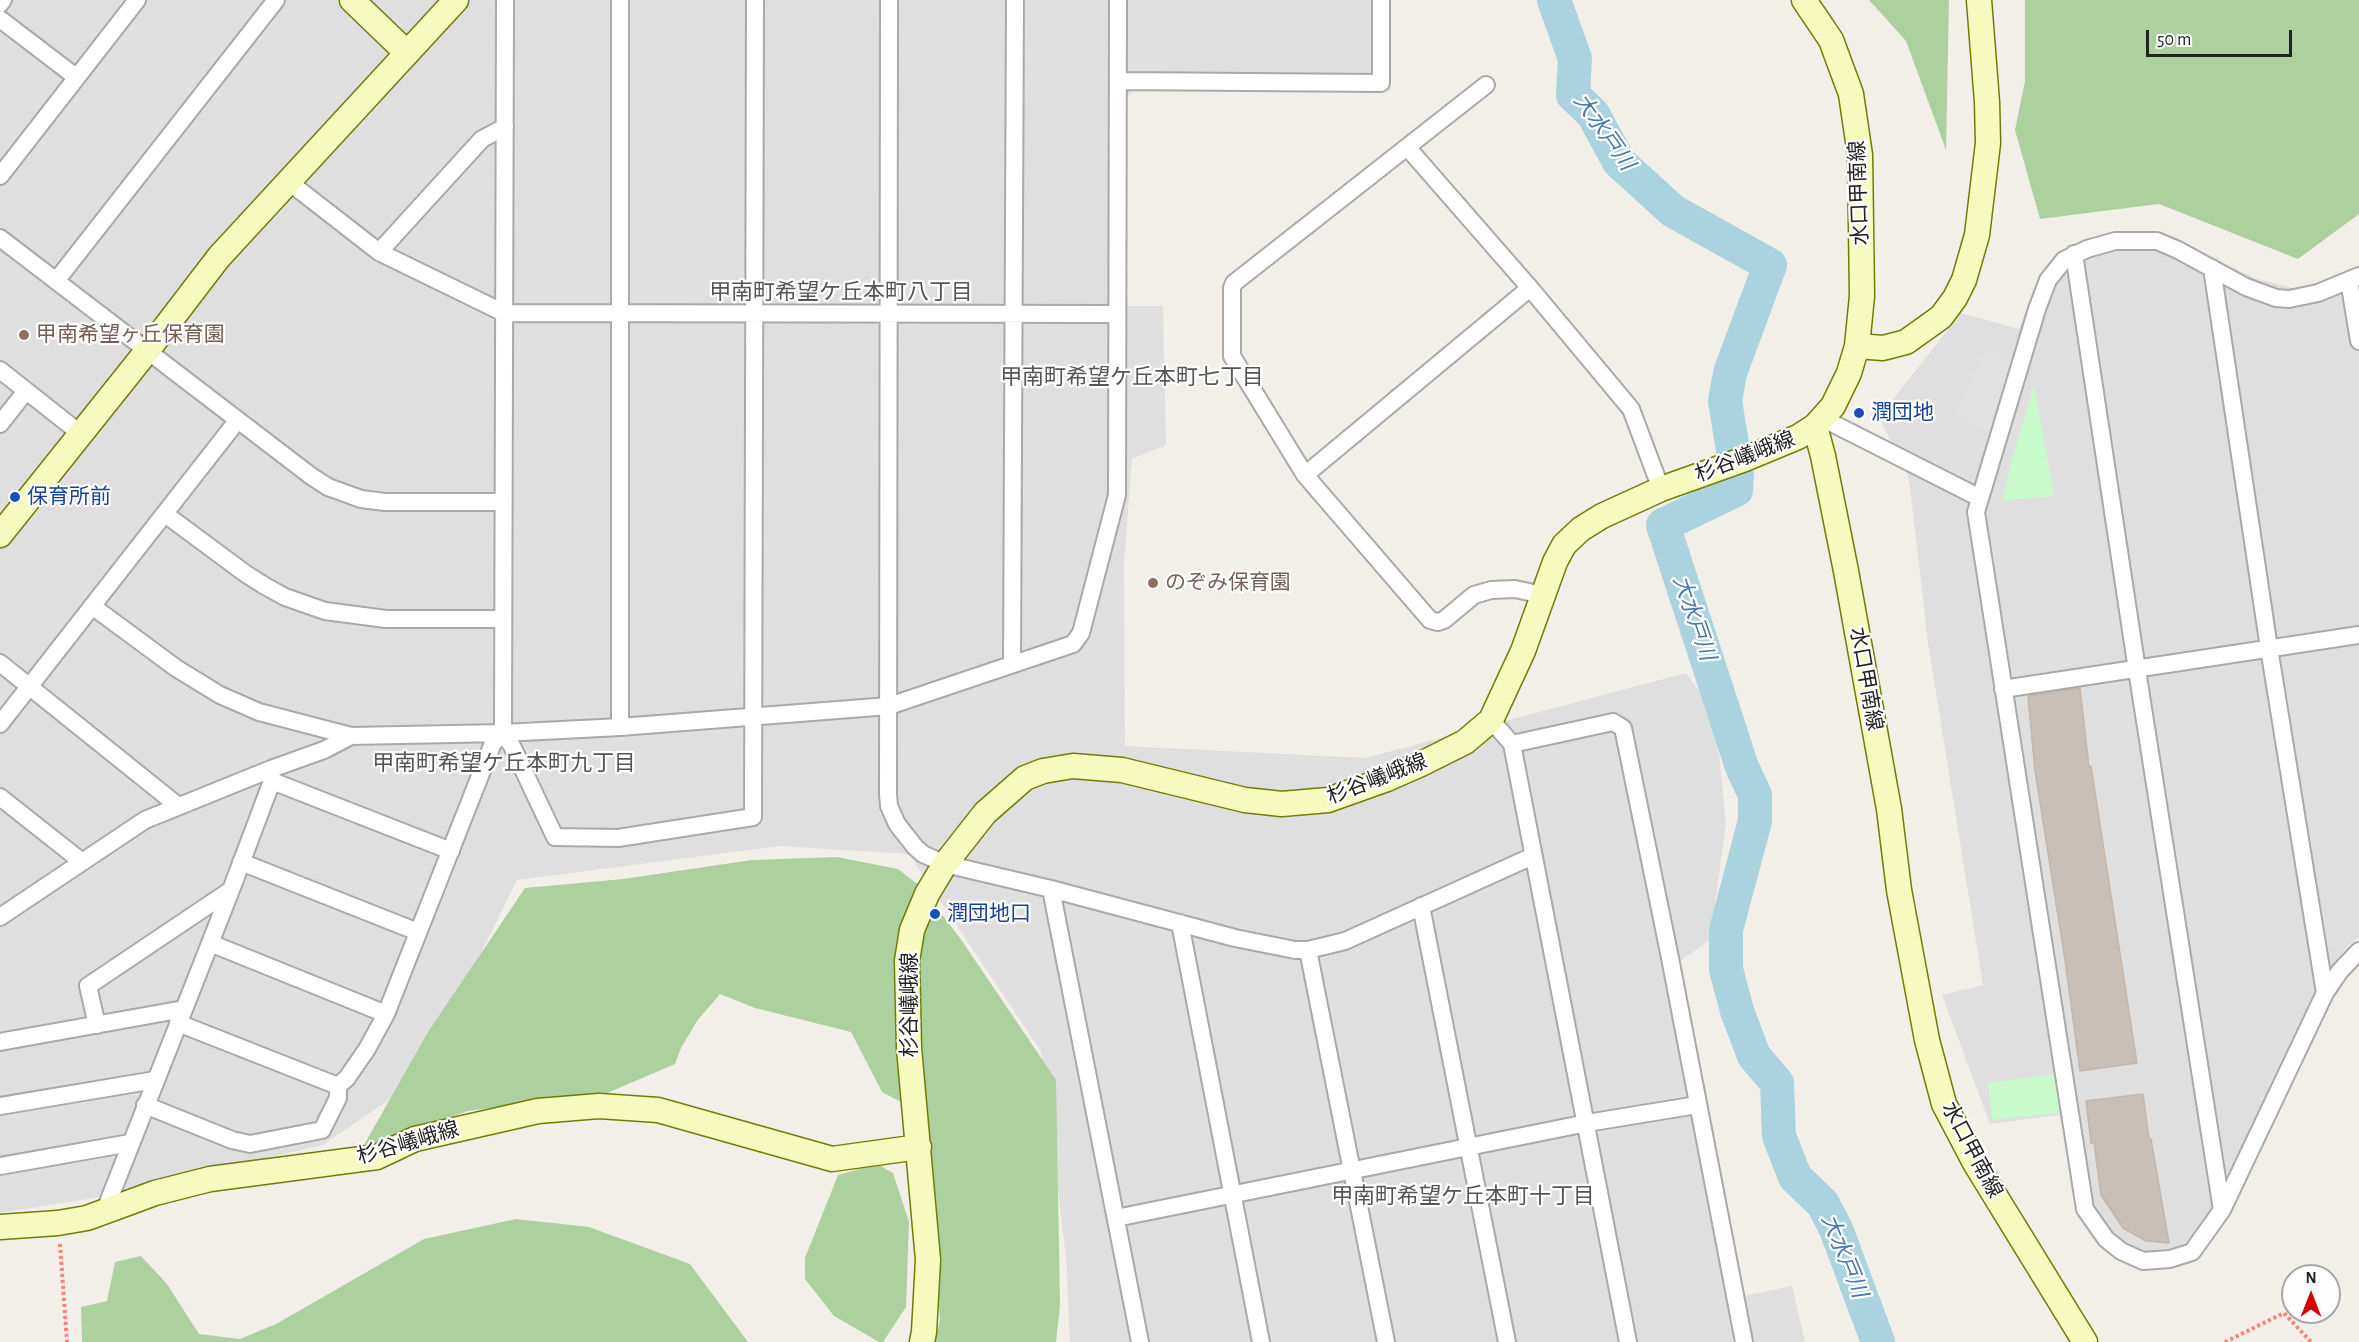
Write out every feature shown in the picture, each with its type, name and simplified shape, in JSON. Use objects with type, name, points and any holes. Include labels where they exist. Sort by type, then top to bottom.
[{"type":"main road","points":[[352,0],[406,52]]},
{"type":"main road","points":[[0,535],[219,257],[456,0]]},
{"type":"main road","name":"水口甲南線","points":[[1804,0],[1831,40],[1851,94],[1860,155],[1862,296],[1857,346],[1849,374],[1839,396],[1819,422],[1823,456],[1887,798],[1899,890],[1925,1028],[1944,1104],[1975,1162],[2085,1342]]},
{"type":"main road","points":[[1857,346],[1883,348],[1906,342],[1941,317],[1955,298],[1964,280],[1977,235],[1988,143],[1986,79],[1979,0]]},
{"type":"main road","name":"杉谷嶬峨線","points":[[0,1227],[58,1223],[87,1218],[155,1193],[210,1179],[377,1157],[415,1139],[538,1111],[589,1107],[658,1110],[832,1159],[919,1147],[909,1048],[907,960],[912,930],[927,894],[945,864],[985,813],[1025,778],[1042,771],[1073,766],[1122,770],[1245,800],[1282,804],[1328,800],[1421,764],[1464,742],[1491,720],[1523,651],[1555,562],[1564,545],[1581,529],[1602,516],[1661,489],[1735,463],[1798,437],[1819,422]]},
{"type":"main road","points":[[919,1147],[928,1260],[922,1342]]},
{"type":"street","points":[[0,4],[3,0]]},
{"type":"street","points":[[0,176],[138,0]]},
{"type":"street","points":[[56,280],[276,0]]},
{"type":"street","points":[[505,0],[503,733],[512,746],[555,837],[618,838],[753,817],[755,0]]},
{"type":"street","points":[[620,0],[621,727]]},
{"type":"street","points":[[889,0],[889,706],[890,806],[897,824],[923,854],[945,864],[1277,948],[1308,950],[1346,942],[1533,856]]},
{"type":"street","points":[[1012,664],[1015,0]]},
{"type":"street","points":[[92,606],[176,668],[220,695],[259,712],[351,736],[503,733],[621,727],[889,706],[1073,644],[1080,633],[1117,495],[1118,0]]},
{"type":"street","points":[[1118,81],[1381,83],[1381,0]]},
{"type":"street","points":[[0,19],[76,77]]},
{"type":"street","points":[[1486,85],[1234,283],[1232,288],[1232,356],[1305,475],[1430,620],[1438,622],[1444,620],[1474,595],[1491,590],[1515,589],[1543,595]]},
{"type":"street","points":[[380,252],[482,139],[505,127]]},
{"type":"street","points":[[1407,147],[1530,288],[1631,409],[1661,489]]},
{"type":"street","points":[[289,182],[380,252],[504,314],[1118,314]]},
{"type":"street","points":[[0,238],[237,421],[311,476],[344,494],[385,502],[502,502]]},
{"type":"street","points":[[2359,342],[2354,278],[2303,297],[2276,298],[2246,287],[2157,241],[2115,242],[2074,254],[2064,260],[2054,271],[2044,288],[1976,512],[2085,1209],[2106,1239],[2121,1251],[2143,1261],[2170,1259],[2192,1252],[2222,1210],[2325,993],[2359,951]]},
{"type":"street","points":[[2074,254],[2222,1210]]},
{"type":"street","points":[[2212,268],[2325,993]]},
{"type":"street","points":[[1305,475],[1530,288]]},
{"type":"street","points":[[0,370],[81,434]]},
{"type":"street","points":[[0,424],[26,391]]},
{"type":"street","points":[[0,724],[237,421]]},
{"type":"street","points":[[1819,422],[1980,498]]},
{"type":"street","points":[[165,514],[246,574],[285,597],[315,608],[352,616],[386,619],[503,619]]},
{"type":"street","points":[[2004,689],[2359,635]]},
{"type":"street","points":[[0,663],[177,805]]},
{"type":"street","points":[[1491,720],[1512,744],[1628,1342]]},
{"type":"street","points":[[1512,744],[1613,722],[1623,728],[1744,1342]]},
{"type":"street","points":[[145,1105],[232,1140],[250,1144],[322,1130],[338,1098],[338,1086],[347,1078],[367,1049],[386,1014],[493,743],[503,733]]},
{"type":"street","points":[[0,917],[145,820],[177,805],[272,775],[351,736]]},
{"type":"street","points":[[272,775],[451,851]]},
{"type":"street","points":[[105,1210],[231,890],[272,775]]},
{"type":"street","points":[[0,797],[81,861]]},
{"type":"street","points":[[241,862],[418,932]]},
{"type":"street","points":[[1051,889],[1140,1342]]},
{"type":"street","points":[[97,1025],[88,986],[231,890]]},
{"type":"street","points":[[1421,906],[1507,1342]]},
{"type":"street","points":[[1180,923],[1262,1342]]},
{"type":"street","points":[[210,943],[386,1014]]},
{"type":"street","points":[[1308,950],[1386,1342]]},
{"type":"street","points":[[0,1042],[97,1025],[181,1016],[338,1086]]},
{"type":"street","points":[[0,1106],[155,1080]]},
{"type":"street","points":[[1116,1218],[1587,1123],[1697,1105]]},
{"type":"street","points":[[0,1166],[130,1143]]},
{"type":"path","points":[[58,1223],[68,1342]]},
{"type":"path","points":[[2225,1342],[2284,1313],[2311,1342]]},
{"type":"shaded area","points":[[0,0],[1390,0],[1390,91],[1135,89],[1126,97],[1127,306],[1163,306],[1166,445],[1132,459],[1124,563],[1125,746],[1365,758],[1686,673],[1715,713],[1726,824],[1710,940],[1674,965],[1743,1296],[1792,1286],[1805,1342],[1070,1342],[1066,1257],[1041,1051],[909,854],[780,846],[517,880],[418,1080],[323,1145],[94,1198],[0,1213]]},
{"type":"shaded area","name":"潤団地","points":[[2136,231],[2172,238],[2255,278],[2325,297],[2359,285],[2359,937],[2350,944],[2334,964],[2306,1015],[2209,1214],[2199,1230],[2186,1242],[2171,1251],[2143,1261],[2121,1251],[2091,1205],[2059,1115],[1990,1124],[1942,995],[1983,985],[1928,643],[1909,479],[1879,417],[1961,313],[2019,329],[2036,284],[2054,258],[2097,238]]},
{"type":"shaded area","points":[[1988,345],[2011,368],[1990,433],[1956,412]]},
{"type":"green space","points":[[1869,0],[1949,0],[1946,150],[1906,41]]},
{"type":"green space","points":[[2025,0],[2359,0],[2359,214],[2298,259],[2159,204],[2040,219],[2015,130],[2025,81]]},
{"type":"green space","points":[[2034,385],[2054,496],[2002,500],[2012,460]]},
{"type":"green space","points":[[837,857],[898,869],[920,886],[960,938],[1056,1080],[1060,1305],[1056,1342],[935,1342],[940,1319],[925,1115],[882,1092],[851,1032],[755,1008],[720,994],[697,1021],[681,1048],[675,1064],[605,1094],[467,1111],[360,1152],[428,1032],[525,888],[623,879],[752,860]]},
{"type":"green space","points":[[2070,1072],[2076,1111],[1992,1120],[1988,1083]]},
{"type":"green space","points":[[877,1164],[893,1173],[909,1222],[906,1307],[883,1342],[879,1342],[834,1316],[805,1279],[805,1258],[838,1175]]},
{"type":"green space","points":[[516,1219],[589,1227],[690,1264],[748,1342],[82,1342],[81,1307],[107,1301],[115,1262],[141,1256],[167,1284],[199,1334],[240,1339],[276,1324],[424,1239]]},
{"type":"building","points":[[2080,688],[2089,767],[2091,766],[2137,1063],[2080,1071],[2035,771],[2028,696]]},
{"type":"building","points":[[2143,1094],[2149,1139],[2151,1139],[2169,1243],[2146,1241],[2123,1228],[2101,1195],[2094,1143],[2091,1143],[2086,1101]]},
{"type":"waterway","name":"大水戸川","points":[[1554,0],[1575,59],[1573,95],[1593,114],[1619,162],[1673,211],[1770,265],[1730,373],[1725,401],[1737,475],[1736,490],[1663,525],[1742,767],[1755,795],[1755,821],[1726,930],[1726,969],[1737,1011],[1754,1056],[1777,1083],[1779,1136],[1795,1177],[1823,1204],[1836,1229],[1878,1342]]},
{"type":"place","name":"甲南希望ヶ丘保育園","points":[[24,335]]},
{"type":"place","name":"潤団地","points":[[1859,413]]},
{"type":"place","name":"保育所前","points":[[15,497]]},
{"type":"place","name":"のぞみ保育園","points":[[1153,583]]},
{"type":"place","name":"潤団地口","points":[[935,914]]},
{"type":"district","name":"甲南町希望ケ丘本町八丁目","points":[[841,292]]},
{"type":"district","name":"甲南町希望ケ丘本町七丁目","points":[[1132,377]]},
{"type":"district","name":"甲南町希望ケ丘本町九丁目","points":[[504,763]]},
{"type":"district","name":"甲南町希望ケ丘本町十丁目","points":[[1463,1196]]}]
